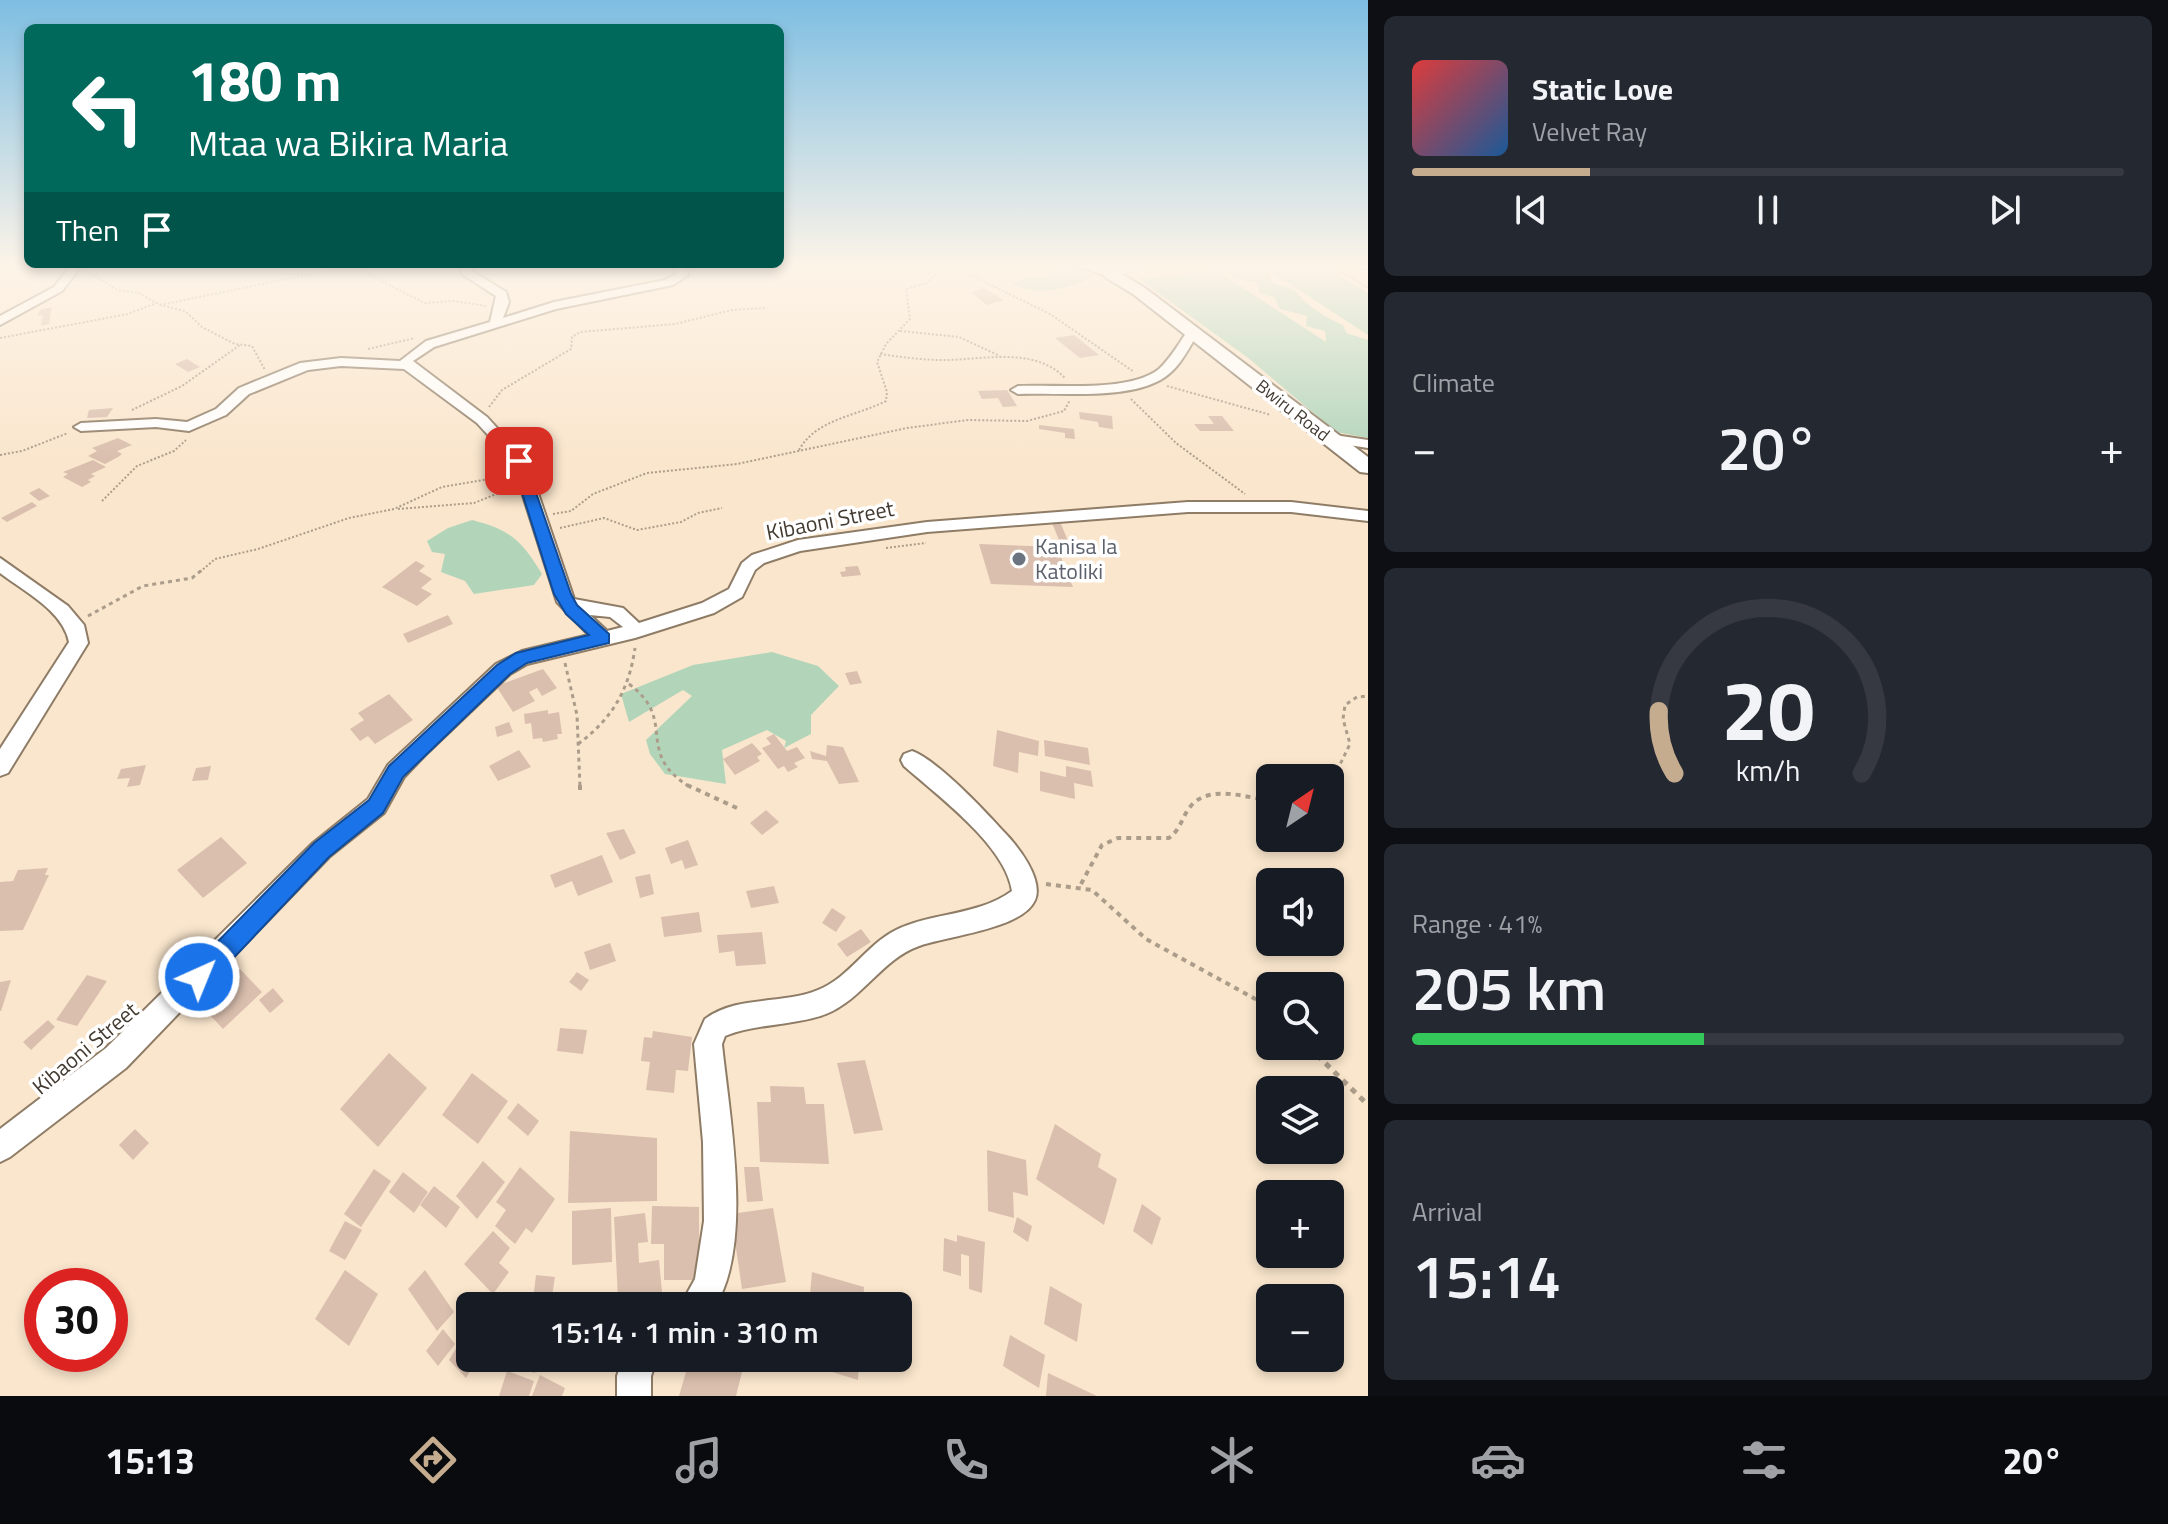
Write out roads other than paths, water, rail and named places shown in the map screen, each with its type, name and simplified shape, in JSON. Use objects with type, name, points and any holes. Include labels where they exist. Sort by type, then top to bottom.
[{"type":"main road","name":"Bwiru Road","points":[[1189,329],[1368,467]]},
{"type":"street","points":[[407,365],[406,360],[420,349],[480,329]]},
{"type":"street","points":[[1018,390],[1064,386],[1121,387],[1149,381],[1175,360],[1193,332]]},
{"type":"street","points":[[81,427],[143,423],[198,425],[221,412],[244,391],[269,379],[318,364],[407,365],[487,426],[510,448],[524,477],[539,528],[572,609],[603,638]]},
{"type":"street","points":[[1328,438],[1368,444]]},
{"type":"street","name":"Kibaoni Street","points":[[0,1147],[116,1058],[165,1012],[321,850],[376,806],[396,771],[503,669],[522,658],[635,631],[729,599],[742,584],[748,567],[758,559],[798,546],[927,527],[1123,511],[1262,506],[1368,516]]},
{"type":"street","points":[[0,564],[75,625],[79,643],[0,767]]},
{"type":"street","points":[[572,609],[610,610],[626,618],[635,631]]},
{"type":"street","points":[[708,1292],[719,1248],[720,1195],[708,1044],[715,1027],[727,1020],[796,1011],[825,1002],[882,951],[907,938],[1011,909],[1025,896],[1026,885],[1018,867],[995,840],[912,760]]},
{"type":"street","points":[[634,1396],[635,1372]]},
{"type":"place","name":"Kanisa la Katoliki","points":[[1019,559]]}]
